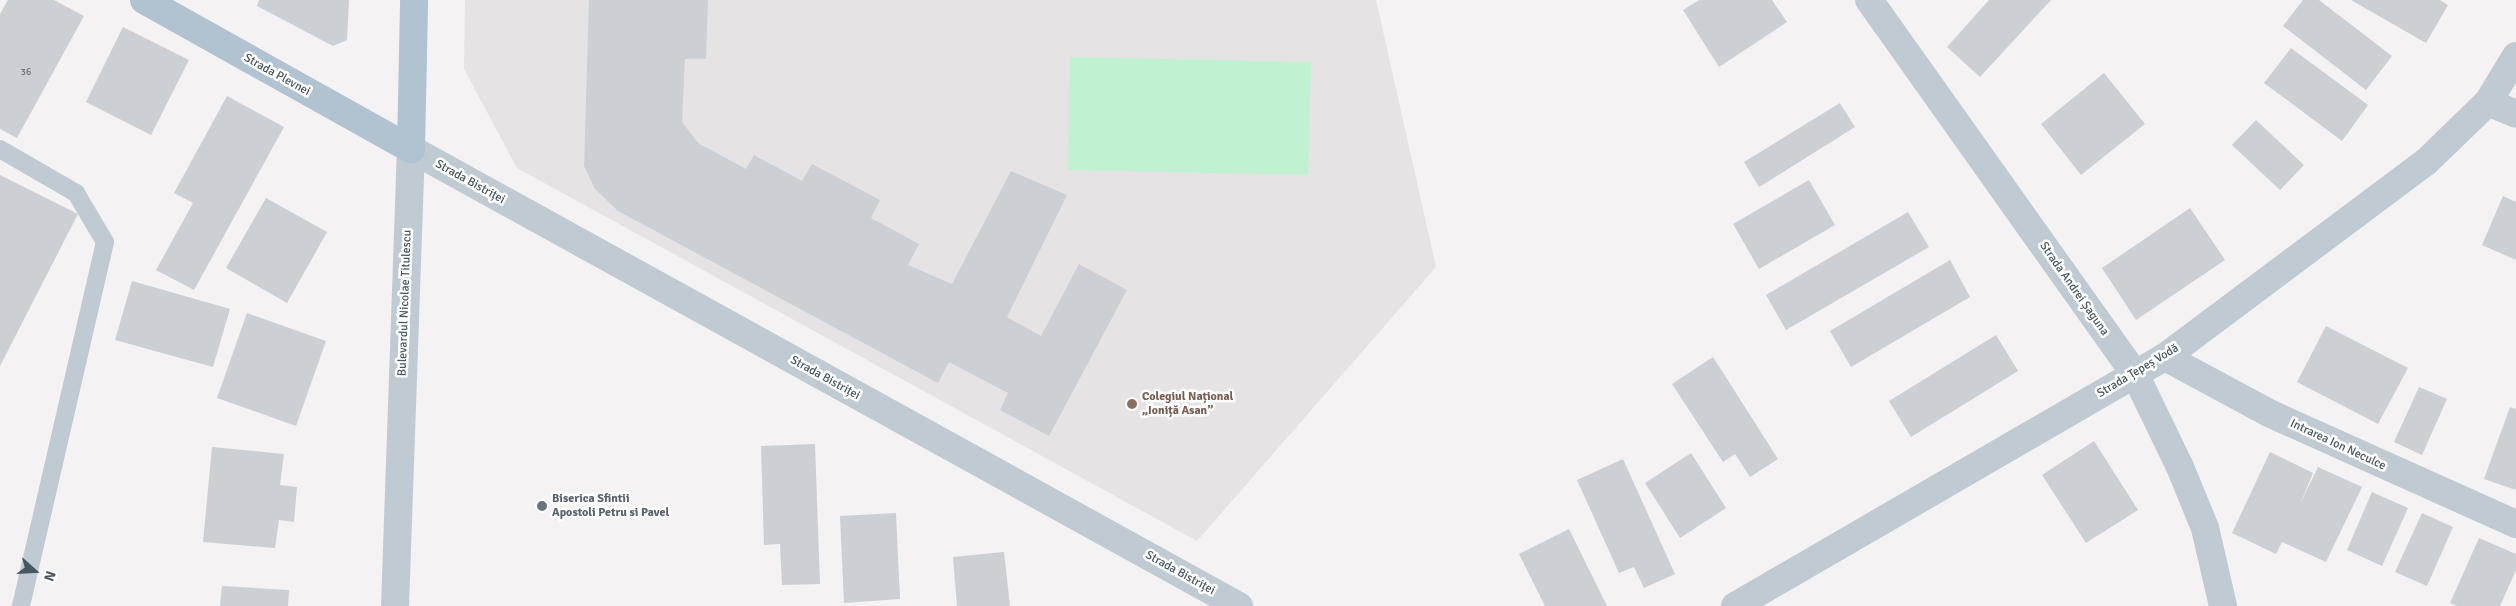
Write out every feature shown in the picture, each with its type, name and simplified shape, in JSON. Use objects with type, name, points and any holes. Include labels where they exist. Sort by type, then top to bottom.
[{"type":"main road","name":"Strada Plevnei","points":[[144,0],[410,149]]},
{"type":"main road","name":"Bulevardul Nicolae Titulescu","points":[[410,149],[414,0]]},
{"type":"street","name":"Strada Andrei Șaguna","points":[[1869,0],[2134,374],[2180,467],[2205,528],[2223,606]]},
{"type":"street","name":"Strada Țepeș Vodă","points":[[1735,606],[2165,357],[2426,162],[2488,102],[2516,56]]},
{"type":"street","points":[[2488,102],[2516,114]]},
{"type":"street","name":"Bulevardul Nicolae Titulescu","points":[[395,606],[410,149]]},
{"type":"street","name":"Strada Bistriței","points":[[410,149],[1240,606]]},
{"type":"street","name":"Intrarea Ion Neculce","points":[[2165,357],[2280,418],[2516,524]]},
{"type":"lane","points":[[0,149],[76,193],[104,242],[21,606]]},
{"type":"shaded area","name":"Colegiul Național „Ioniță Asan”","points":[[465,0],[1376,0],[1436,267],[1197,541],[517,168],[464,69]]},
{"type":"green space","points":[[1070,57],[1311,62],[1308,175],[1068,170]]},
{"type":"building","points":[[8,0],[54,0],[84,16],[17,138],[0,129],[0,14]]},
{"type":"building","points":[[259,0],[349,0],[347,40],[333,46],[257,6]]},
{"type":"building","points":[[589,0],[708,0],[706,59],[685,59],[682,122],[698,143],[746,169],[754,155],[802,181],[812,164],[880,200],[871,218],[919,244],[908,265],[952,284],[1011,171],[1067,195],[1007,317],[1041,336],[1079,264],[1127,290],[1049,436],[1000,410],[1008,393],[949,362],[938,383],[618,211],[595,189],[584,166]]},
{"type":"building","points":[[1699,0],[1772,0],[1787,22],[1719,67],[1683,10]]},
{"type":"building","points":[[1989,0],[2051,0],[1980,77],[1947,47]]},
{"type":"building","points":[[2303,0],[2319,0],[2392,56],[2366,90],[2283,26]]},
{"type":"building","points":[[2351,0],[2440,0],[2448,5],[2426,43]]},
{"type":"building","points":[[123,27],[189,60],[151,135],[86,102]]},
{"type":"building","points":[[2291,48],[2368,105],[2342,141],[2264,83]]},
{"type":"building","points":[[2104,73],[2145,124],[2081,175],[2041,124]]},
{"type":"building","points":[[227,96],[284,127],[194,290],[156,270],[193,203],[174,193]]},
{"type":"building","points":[[1840,103],[1855,127],[1759,187],[1744,162]]},
{"type":"building","points":[[2256,120],[2304,165],[2280,190],[2232,145]]},
{"type":"building","points":[[0,175],[78,214],[0,366]]},
{"type":"building","points":[[1809,180],[1835,225],[1759,269],[1733,224]]},
{"type":"building","points":[[2503,196],[2516,202],[2516,260],[2482,245]]},
{"type":"building","points":[[266,198],[327,232],[287,303],[226,268]]},
{"type":"building","points":[[2190,208],[2225,260],[2136,320],[2102,268]]},
{"type":"building","points":[[1908,212],[1929,247],[1786,330],[1766,295]]},
{"type":"building","points":[[1950,260],[1970,297],[1851,367],[1830,331]]},
{"type":"building","points":[[132,281],[230,309],[213,367],[115,340]]},
{"type":"building","points":[[247,313],[326,341],[296,426],[217,398]]},
{"type":"building","points":[[2326,326],[2408,368],[2378,424],[2297,382]]},
{"type":"building","points":[[1996,335],[2018,371],[1911,437],[1889,401]]},
{"type":"building","points":[[1713,357],[1778,459],[1750,477],[1735,454],[1723,462],[1672,384]]},
{"type":"building","points":[[2419,387],[2447,399],[2422,455],[2394,442]]},
{"type":"building","points":[[2510,407],[2516,409],[2516,490],[2484,479]]},
{"type":"building","points":[[2094,441],[2138,510],[2086,543],[2042,475]]},
{"type":"building","points":[[815,444],[820,584],[782,585],[780,544],[764,545],[761,446]]},
{"type":"building","points":[[212,447],[284,454],[280,485],[297,487],[294,522],[279,520],[275,548],[203,542]]},
{"type":"building","points":[[2270,452],[2313,473],[2300,504],[2318,467],[2362,487],[2326,562],[2282,542],[2276,554],[2232,533]]},
{"type":"building","points":[[1691,453],[1726,508],[1680,538],[1645,483]]},
{"type":"building","points":[[1623,459],[1675,574],[1644,588],[1634,567],[1619,573],[1577,480]]},
{"type":"building","points":[[2372,492],[2408,508],[2382,566],[2347,550]]},
{"type":"building","points":[[896,513],[900,599],[844,603],[840,516]]},
{"type":"building","points":[[2422,513],[2453,527],[2427,586],[2395,572]]},
{"type":"building","points":[[1569,529],[1607,606],[1545,606],[1519,554]]},
{"type":"building","points":[[2479,538],[2516,554],[2516,570],[2500,606],[2457,606],[2450,603]]},
{"type":"building","points":[[1004,552],[1010,606],[957,606],[953,557]]},
{"type":"building","points":[[222,586],[289,590],[288,606],[220,606]]},
{"type":"place","name":"Colegiul Național „Ioniță Asan”","points":[[1132,404]]},
{"type":"place","name":"Biserica Sfintii Apostoli Petru si Pavel","points":[[542,506]]}]
